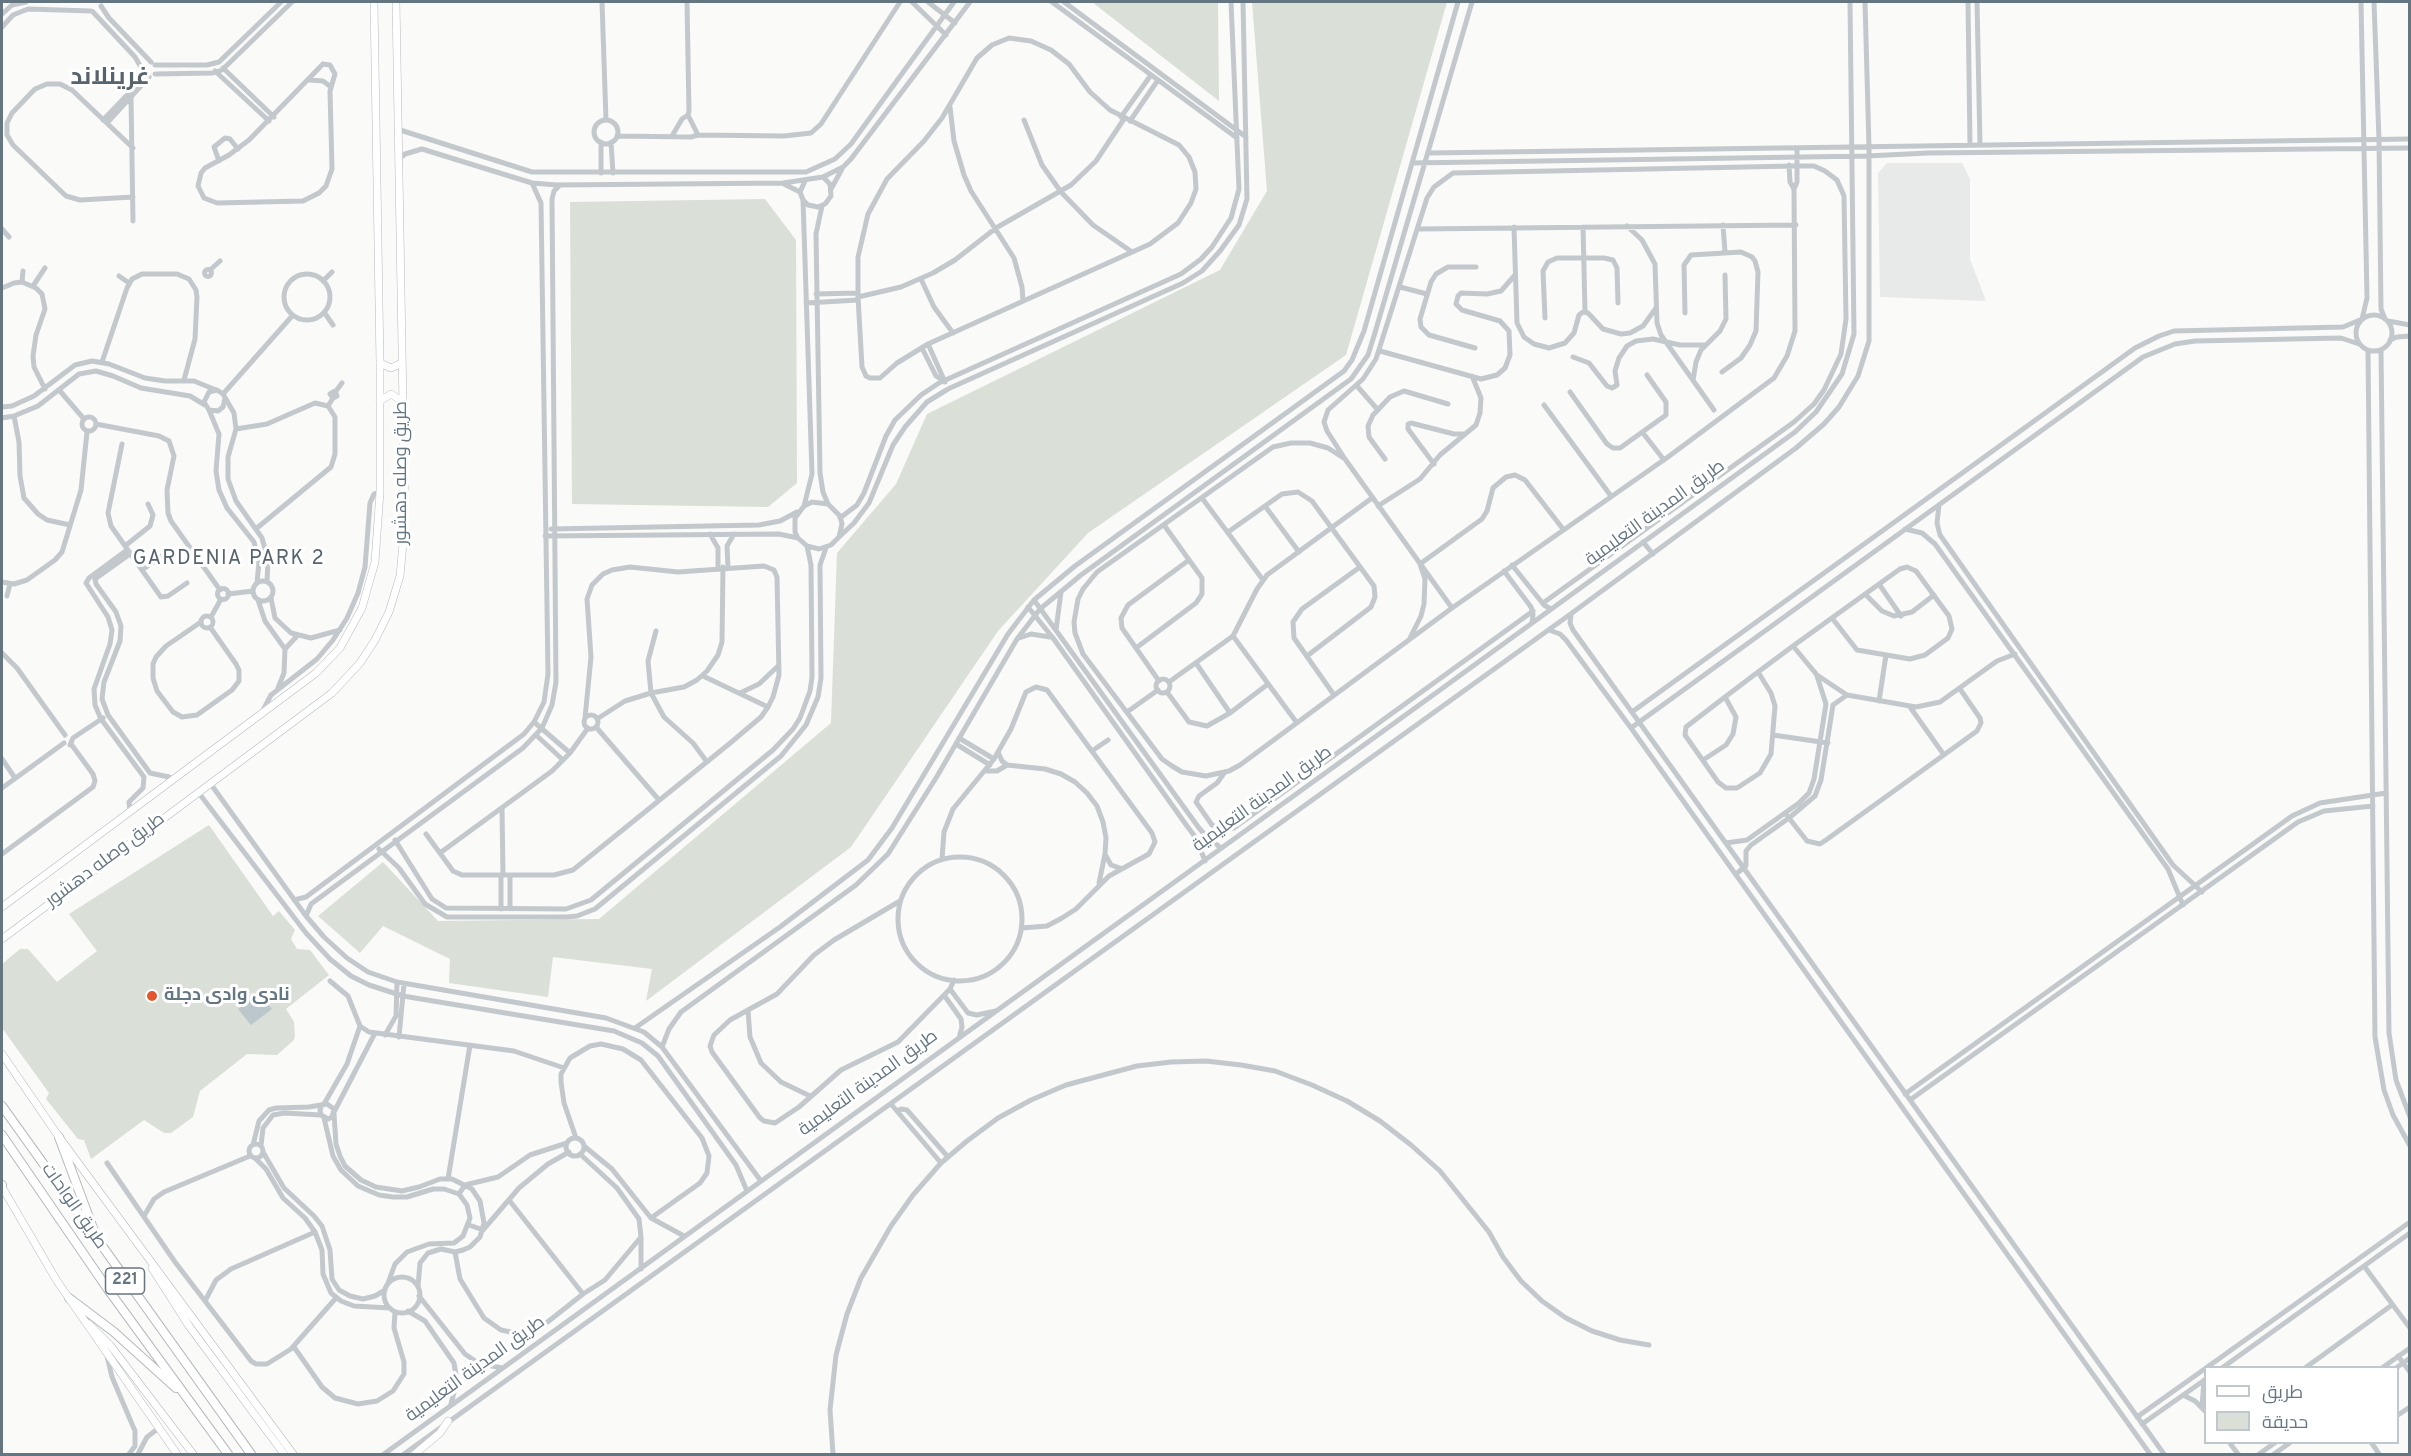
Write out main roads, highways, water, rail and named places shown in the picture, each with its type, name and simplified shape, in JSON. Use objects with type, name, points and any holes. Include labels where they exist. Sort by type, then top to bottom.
[{"type":"highway","name":"طريق الواحات","points":[[2,1106],[251,1455]]},
{"type":"highway","name":"طريق الواحات","points":[[2,1135],[107,1288],[228,1455]]},
{"type":"highway","points":[[59,1137],[98,1242]]},
{"type":"highway","points":[[69,1298],[114,1332],[185,1394]]},
{"type":"main road","name":"طريق وصله دهشور","points":[[2,907],[260,718],[316,673],[340,648],[356,623],[368,593],[375,562],[380,492],[374,2]]},
{"type":"main road","name":"طريق وصله دهشور","points":[[2,939],[332,693],[360,663],[384,624],[396,594],[405,522],[396,2]]},
{"type":"main road","points":[[380,363],[391,368],[402,363]]},
{"type":"main road","points":[[380,401],[391,394],[398,396],[402,401]]},
{"type":"main road","points":[[2,1054],[59,1137],[293,1455]]},
{"type":"main road","points":[[2,1187],[19,1220],[82,1319],[177,1455]]},
{"type":"main road","points":[[149,1259],[162,1286],[284,1455]]},
{"type":"main road","points":[[82,1319],[102,1336],[193,1455]]},
{"type":"main road","points":[[415,1455],[440,1433],[448,1421]]},
{"type":"place","name":"نادى وادى دجلة","points":[[152,996]]},
{"type":"district","name":"غرينلاند","points":[[110,79]]},
{"type":"district","name":"GARDENIA PARK 2","points":[[229,560]]}]
